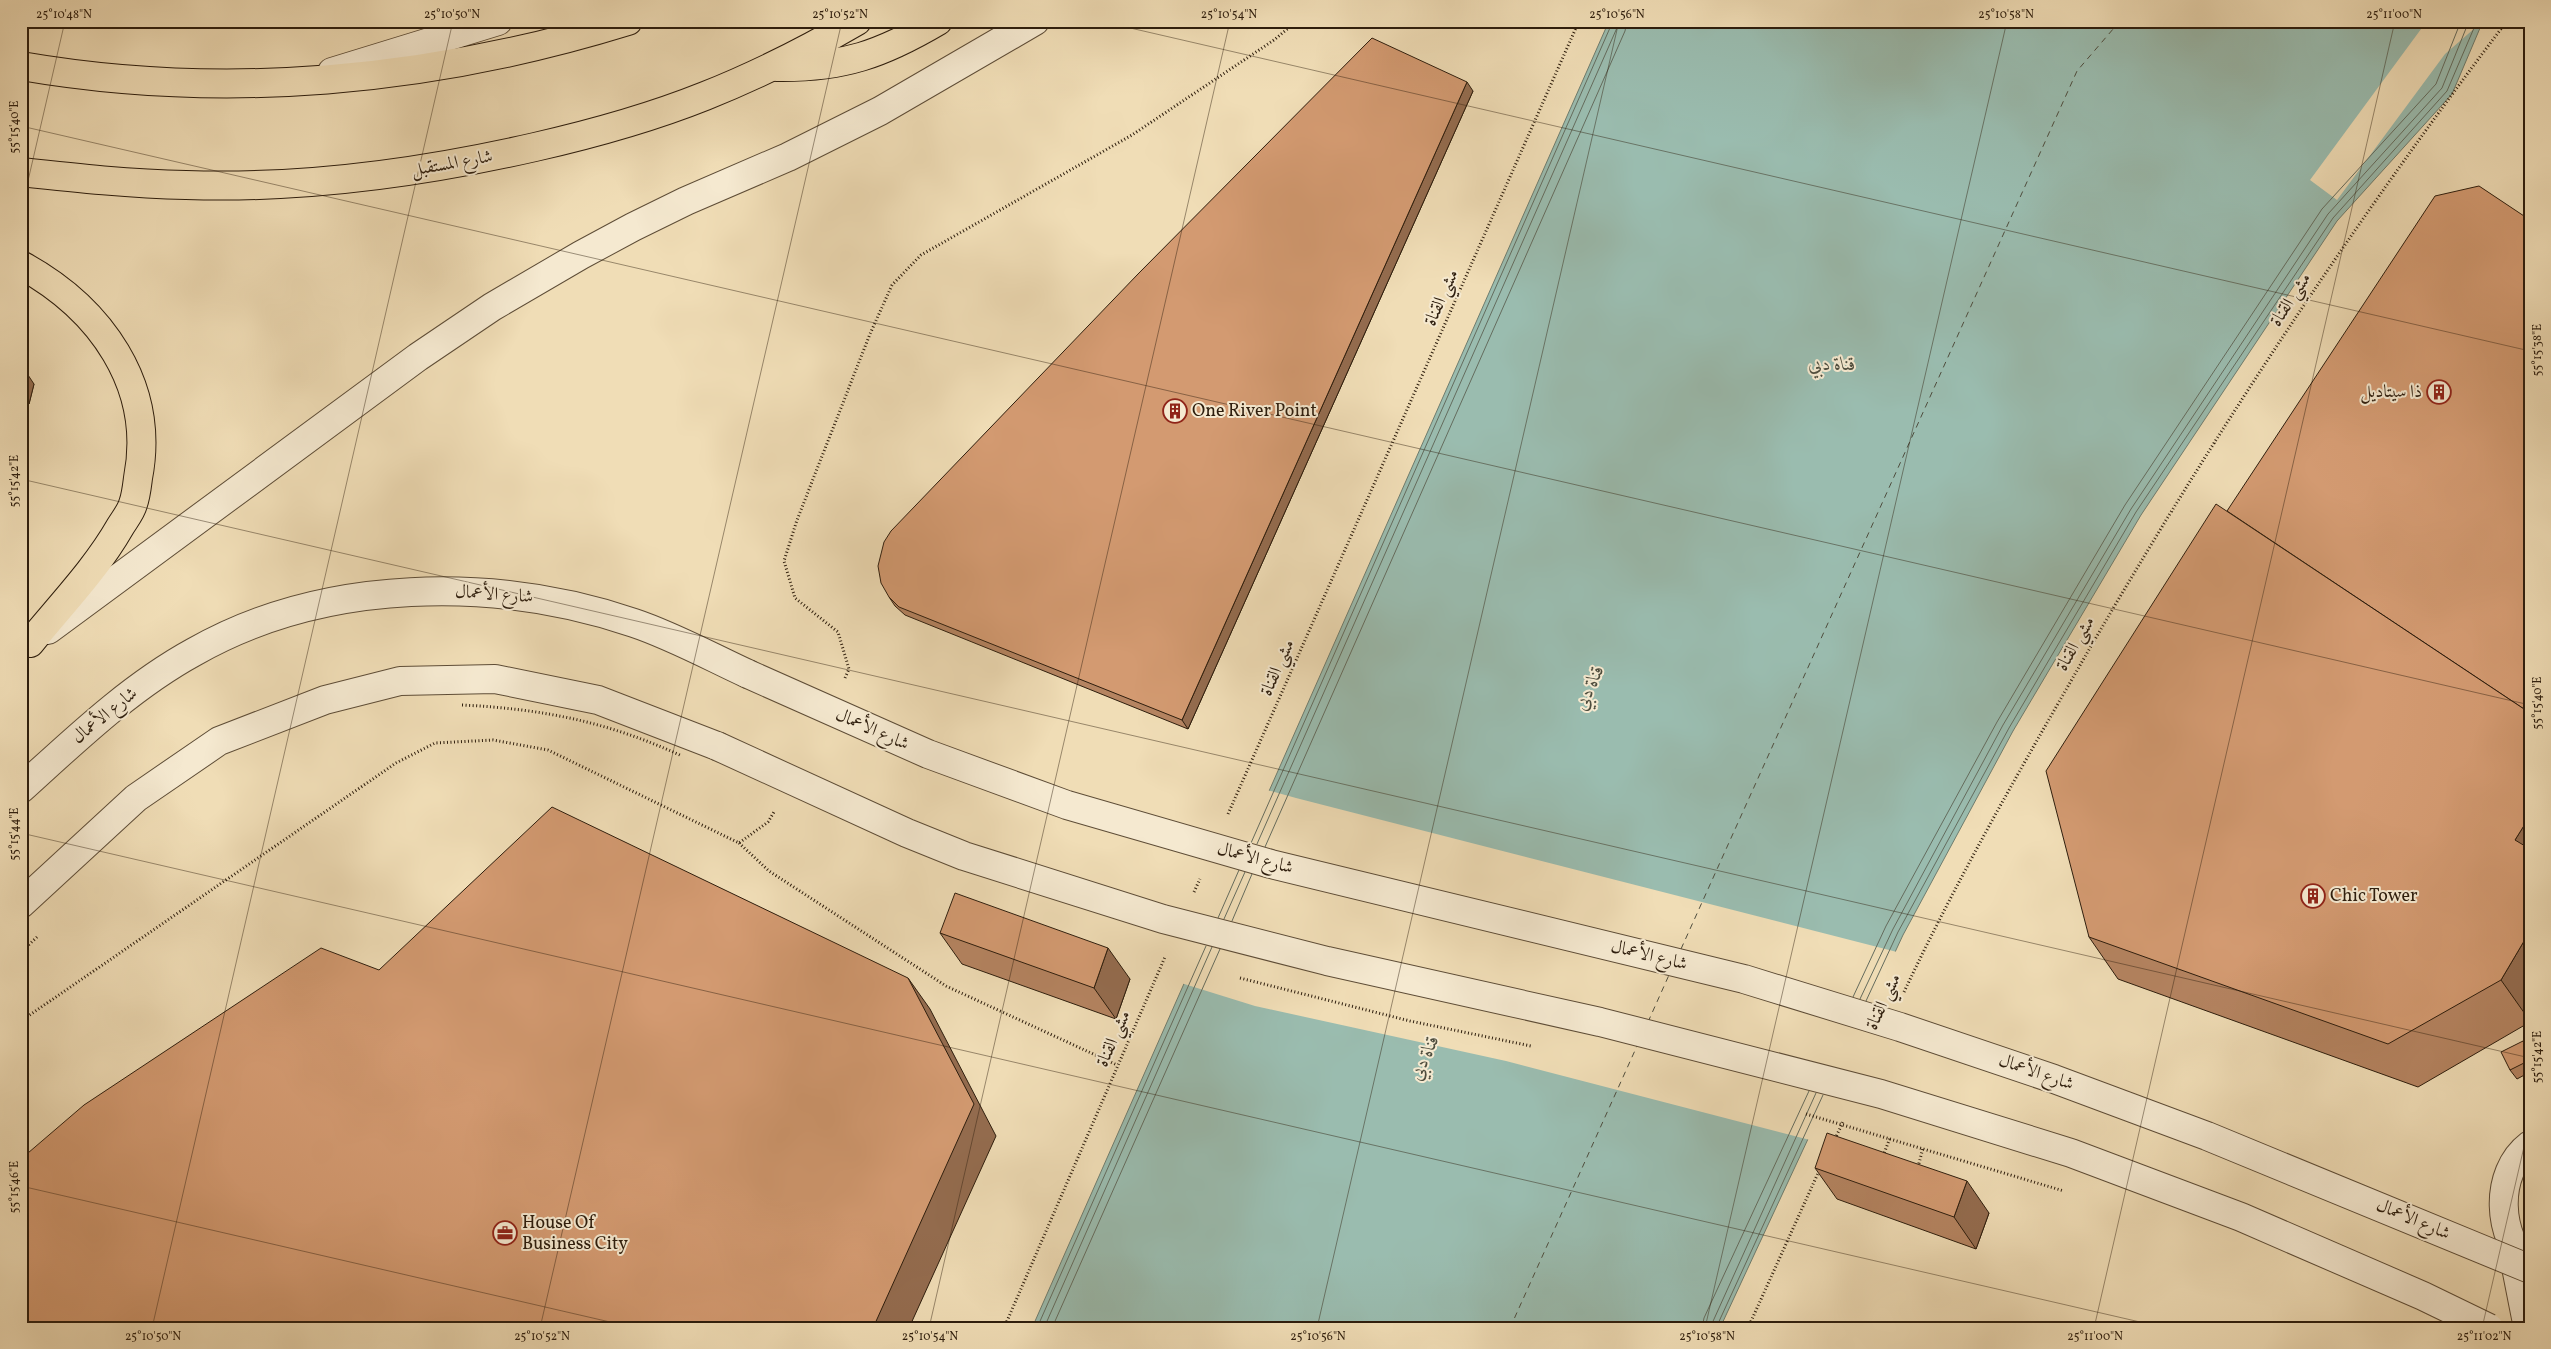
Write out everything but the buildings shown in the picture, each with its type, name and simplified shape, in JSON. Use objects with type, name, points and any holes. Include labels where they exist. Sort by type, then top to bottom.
[{"type":"main road","points":[[21,66],[75,75],[186,84],[298,83],[418,70],[519,52],[628,21]]},
{"type":"main road","name":"شارع المستقبل","points":[[21,172],[93,180],[187,186],[282,184],[377,176],[470,162],[634,121],[705,96],[772,67],[857,21]]},
{"type":"main road","points":[[772,67],[813,66],[870,56],[900,43],[938,21]]},
{"type":"main road","points":[[21,265],[45,278],[77,303],[103,334],[125,369],[139,407],[142,456],[133,504],[110,545],[26,646]]},
{"type":"street","points":[[298,83],[498,21]]},
{"type":"street","points":[[26,646],[418,357],[492,307],[581,255],[686,201],[788,157],[880,112],[1035,21]]},
{"type":"street","name":"شارع الأعمال","points":[[21,789],[119,703],[192,652],[235,630],[281,615],[329,603],[415,591],[479,592],[533,597],[585,608],[636,623],[928,754],[1067,805],[1271,864],[1744,980],[1909,1030],[2054,1079],[2207,1136],[2530,1268]]},
{"type":"street","points":[[21,904],[136,798],[219,741],[325,700],[400,681],[495,679],[598,700],[717,746],[907,833],[964,856],[1163,919],[1318,959],[1600,1022],[1881,1094],[2071,1153],[2241,1217],[2423,1296],[2489,1328]]},
{"type":"street","points":[[2528,1328],[2512,1243],[2504,1218],[2504,1192],[2512,1168],[2530,1144]]},
{"type":"street","points":[[2512,1243],[2530,1268]]},
{"type":"path","points":[[840,686],[850,669],[838,632],[795,598],[784,561],[849,387],[892,285],[921,255],[1132,135],[1274,40],[1297,21]]},
{"type":"path","name":"مشي القناة","points":[[1226,820],[1579,21]]},
{"type":"path","name":"مشي القناة","points":[[1902,995],[1923,951],[2017,774],[2117,600],[2222,430],[2332,262],[2448,99],[2507,21]]},
{"type":"path","points":[[454,705],[462,705]]},
{"type":"path","points":[[21,1021],[396,763],[435,743],[493,740],[548,750],[739,843],[769,871],[946,986],[1117,1065]]},
{"type":"path","points":[[739,843],[768,822],[777,805]]},
{"type":"path","points":[[1194,893],[1202,874]]},
{"type":"path","points":[[21,952],[42,933]]},
{"type":"path","name":"مشي القناة","points":[[1004,1328],[1166,956]]},
{"type":"path","points":[[1832,1144],[1844,1118]]},
{"type":"path","points":[[1880,1164],[1890,1138]]},
{"type":"path","points":[[1914,1177],[1923,1148]]},
{"type":"path","points":[[1748,1328],[1824,1162]]},
{"type":"water","name":"قناة دبي","points":[[1609,21],[2483,21],[2452,94],[2337,221],[2141,515],[2013,731],[1903,935],[1720,1328],[1032,1328]]},
{"type":"pier","points":[[2445,21],[2483,21],[2445,54],[2337,200],[2310,180],[2424,25]]},
{"type":"pier","points":[[1267,790],[1897,952],[1810,1140],[1506,1061],[1255,1006],[1181,983]]},
{"type":"ferry route","points":[[1681,949],[2077,71],[2120,21]]},
{"type":"ferry route","points":[[1648,1022],[1669,975]]},
{"type":"ferry route","points":[[1510,1328],[1637,1046]]},
{"type":"place","name":"ذا سيتاديل","points":[[2439,392]]},
{"type":"place","name":"One River Point","points":[[1175,411]]},
{"type":"place","name":"Chic Tower","points":[[2313,896]]},
{"type":"place","name":"House Of Business City","points":[[505,1233]]}]
